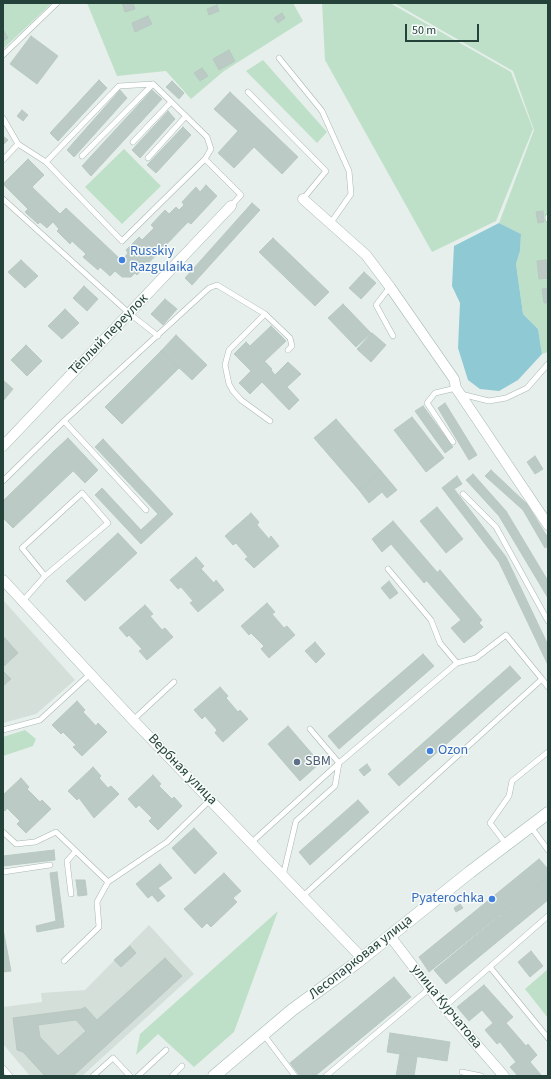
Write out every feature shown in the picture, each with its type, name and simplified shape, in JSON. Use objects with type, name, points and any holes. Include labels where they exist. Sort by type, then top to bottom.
[{"type":"main road","name":"Лесопарковая улица","points":[[214,1076],[263,1034],[548,813]]},
{"type":"street","points":[[302,199],[366,256],[390,287],[454,379],[458,391],[548,525]]},
{"type":"street","name":"Тёплый переулок","points":[[3,446],[231,206]]},
{"type":"street","name":"Вербная улица","points":[[3,580],[133,720],[211,799],[362,958]]},
{"type":"street","name":"улица Курчатова","points":[[390,936],[444,1007],[504,1076]]},
{"type":"lane","points":[[3,55],[57,3]]},
{"type":"lane","points":[[279,58],[322,111],[349,171],[351,194],[330,224]]},
{"type":"lane","points":[[82,156],[153,84]]},
{"type":"lane","points":[[3,118],[18,144],[46,162],[122,241],[205,159],[211,149],[207,137],[153,84],[119,86],[46,162]]},
{"type":"lane","points":[[248,92],[326,171],[302,199]]},
{"type":"lane","points":[[133,142],[171,102]]},
{"type":"lane","points":[[148,158],[186,116]]},
{"type":"lane","points":[[3,160],[18,144]]},
{"type":"lane","points":[[205,159],[241,195],[231,206]]},
{"type":"lane","points":[[3,199],[130,314],[158,336]]},
{"type":"lane","points":[[3,481],[64,421],[209,288],[217,285],[265,314],[290,338],[292,346],[288,350]]},
{"type":"lane","points":[[390,287],[376,305],[393,336]]},
{"type":"lane","points":[[265,314],[229,350],[225,365],[229,384],[233,392],[241,400],[270,421]]},
{"type":"lane","points":[[453,442],[427,403],[435,393],[458,391],[489,401],[506,398],[527,388],[548,364]]},
{"type":"lane","points":[[64,421],[146,510]]},
{"type":"lane","points":[[23,601],[45,576],[108,522],[82,493],[22,548],[45,576]]},
{"type":"lane","points":[[463,494],[496,527],[548,621]]},
{"type":"lane","points":[[388,569],[431,620],[440,643],[457,663]]},
{"type":"lane","points":[[252,842],[339,763],[457,663],[476,658],[506,635],[548,687]]},
{"type":"lane","points":[[3,730],[40,720],[90,674]]},
{"type":"lane","points":[[303,896],[542,680]]},
{"type":"lane","points":[[133,720],[174,682]]},
{"type":"lane","points":[[283,876],[296,821],[336,786],[339,763],[310,729]]},
{"type":"lane","points":[[507,844],[490,823],[509,796],[512,781],[548,752]]},
{"type":"lane","points":[[64,962],[98,927],[97,902],[108,882],[167,842],[211,799]]},
{"type":"lane","points":[[531,827],[548,850]]},
{"type":"lane","points":[[3,832],[16,844],[35,842],[56,832],[108,882]]},
{"type":"lane","points":[[71,894],[67,861],[76,851]]},
{"type":"lane","points":[[3,872],[50,865]]},
{"type":"lane","points":[[444,1007],[548,916]]},
{"type":"lane","points":[[490,967],[548,1038]]},
{"type":"lane","points":[[326,1076],[430,988]]},
{"type":"lane","points":[[263,1034],[295,1076]]},
{"type":"lane","points":[[138,1076],[166,1050]]},
{"type":"lane","points":[[93,1076],[113,1058],[130,1076]]},
{"type":"lane","points":[[172,1076],[182,1066]]},
{"type":"lane","points":[[3,1068],[10,1076]]},
{"type":"lane","points":[[462,1072],[481,1076]]},
{"type":"shaded area","points":[[3,600],[75,680],[36,714],[3,723]]},
{"type":"shaded area","points":[[149,925],[194,974],[82,1076],[30,1076],[3,1044],[3,1007],[42,1002],[41,993],[85,990]]},
{"type":"green space","points":[[3,3],[52,3],[3,49]]},
{"type":"green space","points":[[87,3],[293,3],[303,21],[224,71],[191,99],[166,71],[117,76]]},
{"type":"green space","points":[[322,3],[390,3],[511,72],[533,129],[496,221],[432,252],[325,60]]},
{"type":"green space","points":[[394,3],[548,3],[548,352],[542,354],[538,329],[523,314],[516,264],[520,251],[521,234],[499,223],[534,130],[513,71]]},
{"type":"green space","points":[[263,60],[327,132],[317,143],[246,71]]},
{"type":"green space","points":[[124,149],[161,186],[122,224],[85,187]]},
{"type":"green space","points":[[25,730],[36,739],[33,746],[3,756],[3,737]]},
{"type":"green space","points":[[278,911],[234,1032],[194,1067],[158,1034],[136,1055],[140,1034]]},
{"type":"green space","points":[[548,969],[548,1018],[525,989]]},
{"type":"water","points":[[499,223],[521,234],[520,251],[516,264],[523,314],[538,329],[542,354],[518,380],[499,391],[480,389],[468,380],[458,348],[460,303],[452,286],[454,246]]},
{"type":"building","points":[[122,3],[133,3],[135,9],[125,12]]},
{"type":"building","points":[[217,5],[219,11],[209,15],[207,9]]},
{"type":"building","points":[[282,13],[285,18],[278,23],[274,18]]},
{"type":"building","points":[[148,16],[152,24],[135,32],[132,23]]},
{"type":"building","points":[[3,29],[8,38],[3,41]]},
{"type":"building","points":[[31,36],[58,56],[37,84],[10,64]]},
{"type":"building","points":[[229,50],[235,61],[219,70],[213,59]]},
{"type":"building","points":[[202,68],[208,76],[200,81],[194,73]]},
{"type":"building","points":[[99,80],[107,88],[58,141],[50,133]]},
{"type":"building","points":[[172,81],[184,93],[179,99],[166,87]]},
{"type":"building","points":[[120,90],[127,98],[74,157],[67,150]]},
{"type":"building","points":[[152,90],[162,99],[91,176],[82,166]]},
{"type":"building","points":[[230,92],[298,157],[282,174],[254,147],[234,168],[218,153],[238,131],[214,109]]},
{"type":"building","points":[[22,110],[28,115],[23,121],[17,116]]},
{"type":"building","points":[[168,111],[175,119],[140,158],[132,150]]},
{"type":"building","points":[[183,127],[191,135],[156,173],[147,165]]},
{"type":"building","points":[[3,136],[8,140],[3,145]]},
{"type":"building","points":[[28,159],[44,175],[19,200],[3,184]]},
{"type":"building","points":[[206,185],[217,196],[191,224],[188,222],[137,275],[135,273],[131,277],[122,277],[115,271],[110,276],[100,267],[98,270],[83,257],[86,254],[72,241],[70,244],[57,231],[59,229],[53,222],[47,228],[40,222],[38,224],[25,212],[28,209],[19,200],[32,187],[60,214],[66,208],[119,258],[124,258],[128,253],[126,250],[139,237],[142,240],[154,228],[151,225],[165,210],[169,214],[176,207],[179,210],[184,205],[182,202],[196,187],[200,192]]},
{"type":"building","points":[[252,203],[260,210],[192,285],[185,278]]},
{"type":"building","points":[[543,211],[544,222],[538,223],[536,212]]},
{"type":"building","points":[[273,238],[329,292],[315,306],[259,252]]},
{"type":"building","points":[[21,260],[38,276],[25,288],[8,272]]},
{"type":"building","points":[[546,260],[548,278],[539,279],[537,261]]},
{"type":"building","points":[[364,272],[376,283],[361,299],[349,288]]},
{"type":"building","points":[[84,286],[98,299],[87,311],[73,298]]},
{"type":"building","points":[[548,288],[548,303],[544,303],[542,289]]},
{"type":"building","points":[[165,299],[177,309],[163,325],[151,314]]},
{"type":"building","points":[[343,304],[371,333],[356,347],[328,318]]},
{"type":"building","points":[[65,309],[79,323],[62,339],[48,326]]},
{"type":"building","points":[[271,326],[286,341],[265,361],[250,346]]},
{"type":"building","points":[[372,333],[386,345],[371,362],[357,349]]},
{"type":"building","points":[[176,335],[207,365],[192,380],[161,351]]},
{"type":"building","points":[[246,342],[272,369],[271,370],[275,375],[288,362],[301,374],[287,387],[299,400],[289,410],[262,382],[250,394],[239,383],[251,371],[234,354]]},
{"type":"building","points":[[26,345],[42,361],[27,376],[11,360]]},
{"type":"building","points":[[161,351],[179,368],[122,424],[105,407]]},
{"type":"building","points":[[3,380],[13,389],[3,401]]},
{"type":"building","points":[[445,403],[477,455],[469,460],[438,408]]},
{"type":"building","points":[[423,406],[453,447],[445,453],[415,411]]},
{"type":"building","points":[[412,417],[444,458],[426,472],[394,430]]},
{"type":"building","points":[[336,419],[381,471],[359,490],[314,438]]},
{"type":"building","points":[[68,438],[98,470],[85,483],[54,451]]},
{"type":"building","points":[[103,439],[173,514],[141,544],[95,495],[102,488],[141,530],[158,514],[95,447]]},
{"type":"building","points":[[54,451],[73,471],[13,528],[3,518],[3,501]]},
{"type":"building","points":[[535,456],[543,469],[535,474],[527,462]]},
{"type":"building","points":[[491,470],[527,504],[548,538],[548,546],[545,548],[523,510],[485,476]]},
{"type":"building","points":[[381,471],[397,490],[387,498],[382,492],[369,503],[359,490]]},
{"type":"building","points":[[473,474],[506,511],[548,581],[548,598],[499,516],[466,480]]},
{"type":"building","points":[[457,476],[462,484],[454,489],[506,557],[548,645],[548,665],[499,562],[442,488]]},
{"type":"building","points":[[437,507],[463,539],[446,553],[420,521]]},
{"type":"building","points":[[251,513],[259,522],[257,525],[269,539],[271,536],[279,546],[254,568],[245,559],[248,557],[236,543],[233,545],[225,536]]},
{"type":"building","points":[[393,521],[437,572],[424,583],[391,544],[382,552],[372,539]]},
{"type":"building","points":[[118,533],[137,553],[85,601],[66,581]]},
{"type":"building","points":[[196,557],[204,566],[201,569],[214,583],[216,580],[224,590],[198,612],[190,603],[193,601],[181,587],[178,589],[170,580]]},
{"type":"building","points":[[440,570],[482,620],[479,623],[483,627],[464,643],[451,628],[461,620],[427,581]]},
{"type":"building","points":[[389,581],[398,593],[390,599],[381,588]]},
{"type":"building","points":[[267,603],[275,612],[272,614],[284,628],[287,626],[295,635],[269,658],[261,649],[264,646],[251,633],[249,635],[241,626]]},
{"type":"building","points":[[145,605],[153,614],[150,616],[162,630],[165,628],[173,637],[147,660],[139,651],[142,649],[129,635],[127,637],[119,628]]},
{"type":"building","points":[[3,636],[18,653],[3,667]]},
{"type":"building","points":[[315,642],[325,654],[316,663],[305,651]]},
{"type":"building","points":[[423,654],[434,666],[339,749],[328,736]]},
{"type":"building","points":[[510,666],[521,678],[399,786],[388,774]]},
{"type":"building","points":[[3,671],[11,679],[3,686]]},
{"type":"building","points":[[220,687],[228,696],[226,698],[238,712],[240,710],[248,719],[223,742],[215,733],[217,730],[205,716],[202,719],[194,710]]},
{"type":"building","points":[[77,701],[85,710],[83,712],[96,726],[98,723],[107,732],[82,756],[73,747],[76,745],[63,732],[61,734],[52,725]]},
{"type":"building","points":[[288,726],[320,763],[300,781],[268,744]]},
{"type":"building","points":[[367,764],[371,770],[364,776],[359,770]]},
{"type":"building","points":[[93,767],[101,776],[99,778],[108,788],[111,786],[119,794],[94,818],[79,798],[77,800],[68,791]]},
{"type":"building","points":[[153,775],[161,784],[159,786],[172,799],[174,797],[182,806],[158,830],[149,821],[152,818],[139,805],[136,808],[128,799]]},
{"type":"building","points":[[21,778],[29,787],[27,789],[40,802],[42,800],[51,809],[26,833],[17,824],[20,821],[7,808],[5,811],[3,809],[3,795]]},
{"type":"building","points":[[358,800],[369,812],[310,865],[299,852]]},
{"type":"building","points":[[194,828],[217,853],[195,874],[172,848]]},
{"type":"building","points":[[54,850],[55,860],[3,866],[3,856]]},
{"type":"building","points":[[539,859],[548,869],[548,876],[429,972],[419,957]]},
{"type":"building","points":[[160,864],[172,878],[158,888],[165,896],[158,902],[152,895],[148,898],[136,884]]},
{"type":"building","points":[[57,872],[64,927],[37,932],[36,926],[56,921],[50,873]]},
{"type":"building","points":[[224,873],[241,891],[233,898],[237,902],[211,927],[207,923],[202,928],[184,909]]},
{"type":"building","points":[[548,876],[548,900],[446,984],[434,970]]},
{"type":"building","points":[[76,880],[85,880],[87,895],[78,896]]},
{"type":"building","points":[[460,904],[463,908],[456,912],[454,908]]},
{"type":"building","points":[[3,929],[11,971],[3,972]]},
{"type":"building","points":[[130,946],[136,953],[121,967],[114,960]]},
{"type":"building","points":[[531,951],[543,966],[530,977],[518,962]]},
{"type":"building","points":[[165,958],[182,976],[73,1076],[45,1076],[23,1052],[17,1050],[13,1018],[82,1009],[85,1007],[97,1020]],"holes":[[[76,1020],[86,1031],[58,1056],[40,1037],[38,1025]]]},
{"type":"building","points":[[394,977],[411,997],[315,1076],[300,1076],[290,1063]]},
{"type":"building","points":[[484,985],[513,1017],[506,1023],[526,1046],[528,1044],[537,1055],[530,1062],[542,1076],[518,1076],[510,1067],[516,1062],[500,1042],[497,1044],[485,1030],[493,1023],[482,1010],[469,1021],[457,1007]]},
{"type":"building","points":[[390,1033],[450,1042],[447,1061],[387,1052]]},
{"type":"building","points":[[400,1054],[417,1057],[414,1076],[396,1076]]},
{"type":"place","name":"Russkiy Razgulaika","points":[[122,260]]},
{"type":"place","name":"Ozon","points":[[430,751]]},
{"type":"place","name":"SBM","points":[[297,762]]},
{"type":"place","name":"Pyaterochka","points":[[492,899]]}]
